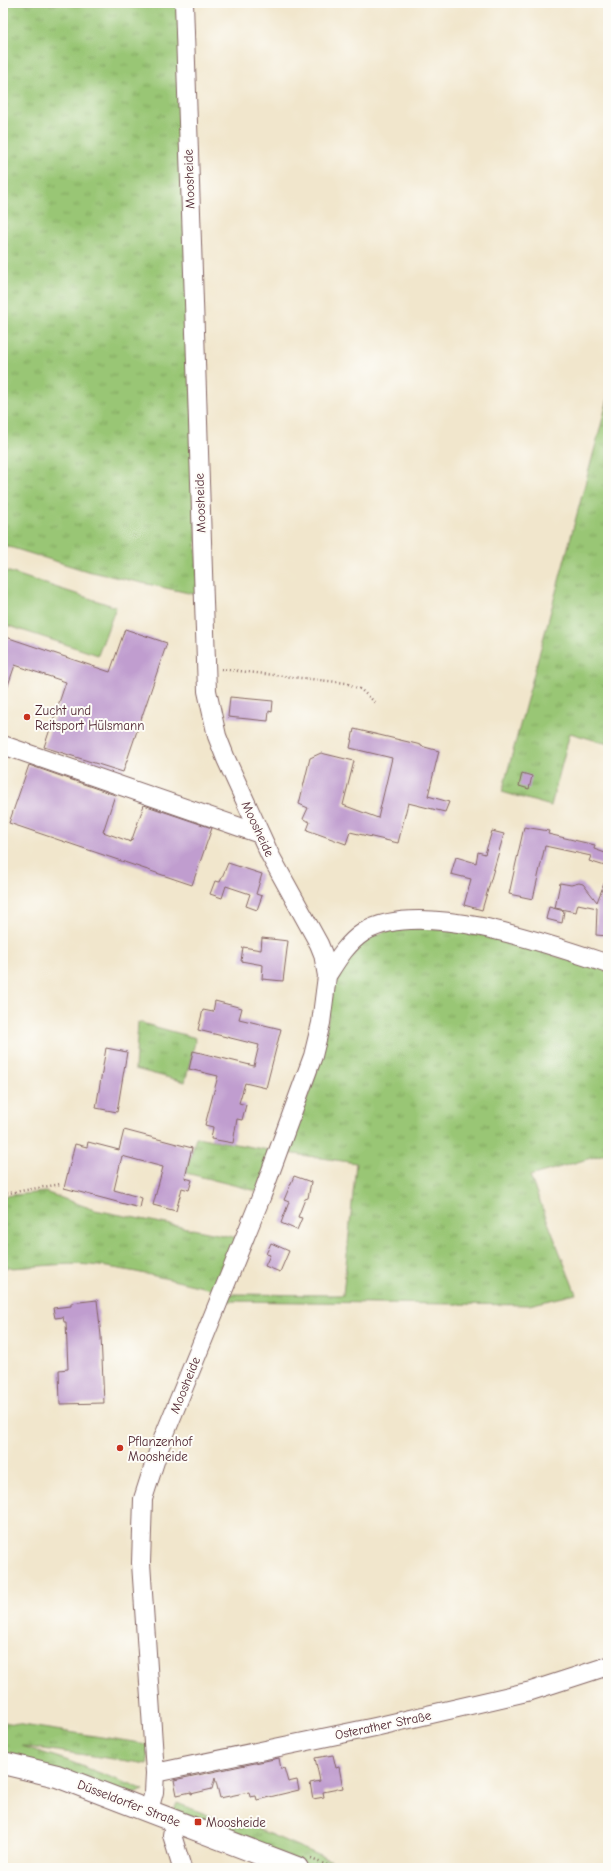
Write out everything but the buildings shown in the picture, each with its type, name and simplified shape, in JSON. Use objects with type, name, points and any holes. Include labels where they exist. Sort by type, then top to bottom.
[{"type":"main road","name":"Düsseldorfer Straße","points":[[3,1762],[57,1776],[150,1810],[297,1868]]},
{"type":"street","name":"Moosheide","points":[[150,1810],[154,1792],[155,1773],[141,1563],[143,1499],[160,1446],[262,1195],[305,1081],[319,1035],[327,976],[323,954],[319,944],[280,875],[220,744],[208,698],[184,3]]},
{"type":"street","points":[[3,745],[260,834]]},
{"type":"street","name":"Moosheide","points":[[327,976],[346,948],[364,932],[392,922],[426,919],[480,927],[608,964]]},
{"type":"street","name":"Osterather Straße","points":[[155,1773],[526,1692],[608,1666]]},
{"type":"street","points":[[175,1820],[172,1835],[182,1868]]},
{"type":"path","points":[[206,667],[346,683],[360,689],[377,704]]},
{"type":"path","points":[[3,1194],[61,1184]]},
{"type":"green space","points":[[3,3],[180,3],[198,595],[87,571],[3,545]]},
{"type":"green space","points":[[608,399],[608,744],[570,733],[551,806],[502,792]]},
{"type":"green space","points":[[3,570],[116,607],[98,655],[3,624]]},
{"type":"green space","points":[[402,927],[474,932],[608,971],[608,1153],[530,1176],[576,1294],[529,1305],[226,1301],[229,1294],[343,1295],[356,1163],[287,1153],[320,1061],[335,986],[346,959],[355,948],[365,940],[377,934]]},
{"type":"green space","points":[[138,1022],[196,1038],[185,1082],[135,1069]]},
{"type":"green space","points":[[196,1137],[274,1151],[257,1191],[186,1173]]},
{"type":"green space","points":[[45,1192],[95,1210],[238,1238],[218,1288],[211,1289],[136,1272],[91,1265],[69,1264],[3,1268],[3,1196]]},
{"type":"green space","points":[[3,1722],[147,1744],[148,1764],[22,1746],[66,1760],[144,1790],[128,1794],[3,1755]]},
{"type":"green space","points":[[177,1803],[242,1828],[241,1822],[349,1868],[317,1868],[171,1811],[175,1808]]},
{"type":"place","name":"Zucht und Reitsport Hülsmann","points":[[27,717]]},
{"type":"place","name":"Pflanzenhof Moosheide","points":[[120,1448]]},
{"type":"place","name":"Moosheide","points":[[198,1822]]}]
